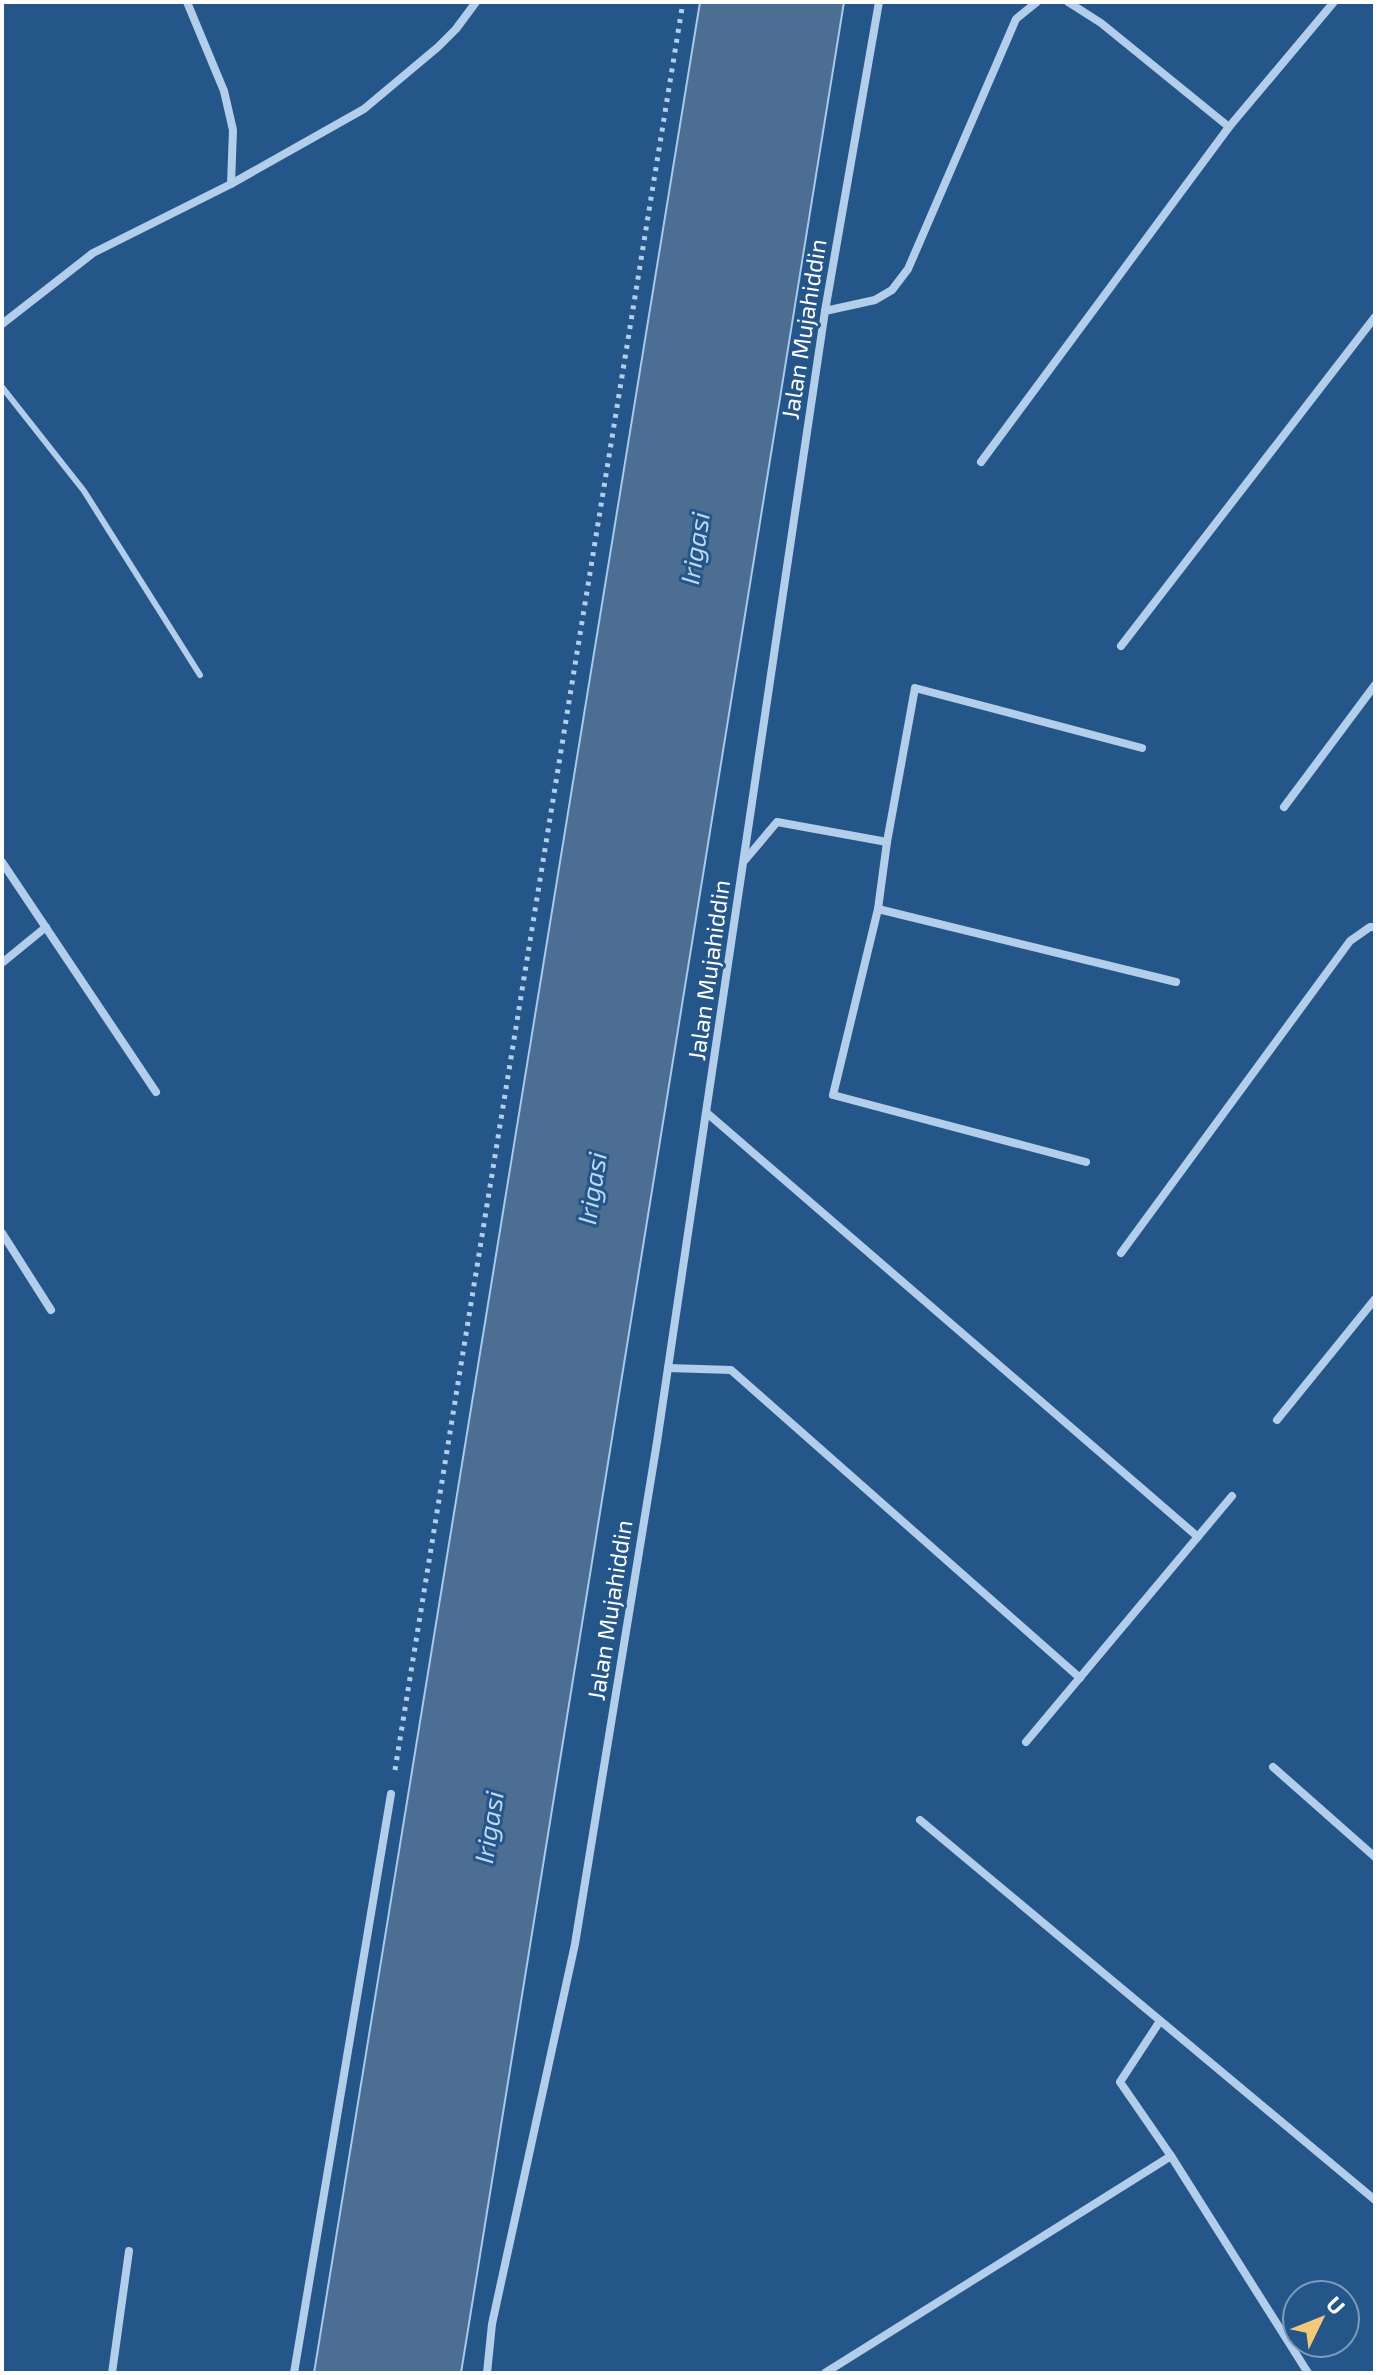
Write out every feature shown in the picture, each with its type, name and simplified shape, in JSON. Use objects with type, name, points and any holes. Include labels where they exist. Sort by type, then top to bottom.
[{"type":"street","points":[[187,2],[224,91],[233,130],[231,184]]},
{"type":"street","points":[[2,324],[93,253],[231,184],[364,109],[438,47],[476,2]]},
{"type":"street","name":"Jalan Mujahiddin","points":[[487,2373],[492,2324],[575,1944],[668,1368],[825,311],[879,2]]},
{"type":"street","points":[[825,311],[875,300],[892,290],[908,269],[1016,19],[1037,2]]},
{"type":"street","points":[[1068,2],[1101,23],[1229,127]]},
{"type":"street","points":[[981,462],[1229,127],[1334,2]]},
{"type":"street","points":[[1121,646],[1375,317]]},
{"type":"street","points":[[1284,807],[1375,685]]},
{"type":"street","points":[[1086,1162],[833,1095],[878,909],[915,688],[1142,748]]},
{"type":"street","points":[[744,861],[777,822],[887,842]]},
{"type":"street","points":[[2,862],[156,1092]]},
{"type":"street","points":[[878,909],[1176,982]]},
{"type":"street","points":[[2,963],[46,927]]},
{"type":"street","points":[[1121,1253],[1350,941],[1370,927],[1375,927]]},
{"type":"street","points":[[707,1113],[1198,1537]]},
{"type":"street","points":[[2,1233],[51,1310]]},
{"type":"street","points":[[1277,1420],[1375,1299]]},
{"type":"street","points":[[668,1368],[731,1370],[1080,1678]]},
{"type":"street","points":[[1026,1742],[1232,1496]]},
{"type":"street","points":[[1273,1767],[1375,1857]]},
{"type":"street","points":[[294,2373],[391,1794]]},
{"type":"street","points":[[920,1820],[1375,2200]]},
{"type":"street","points":[[1160,2021],[1120,2082],[1171,2156],[1308,2373]]},
{"type":"street","points":[[825,2373],[1171,2156]]},
{"type":"street","points":[[112,2373],[129,2251]]},
{"type":"lane","points":[[2,387],[84,491],[200,675]]},
{"type":"path","points":[[391,1794],[683,2]]},
{"type":"water","name":"Irigasi","points":[[700,2],[844,2],[461,2373],[314,2373]]}]
